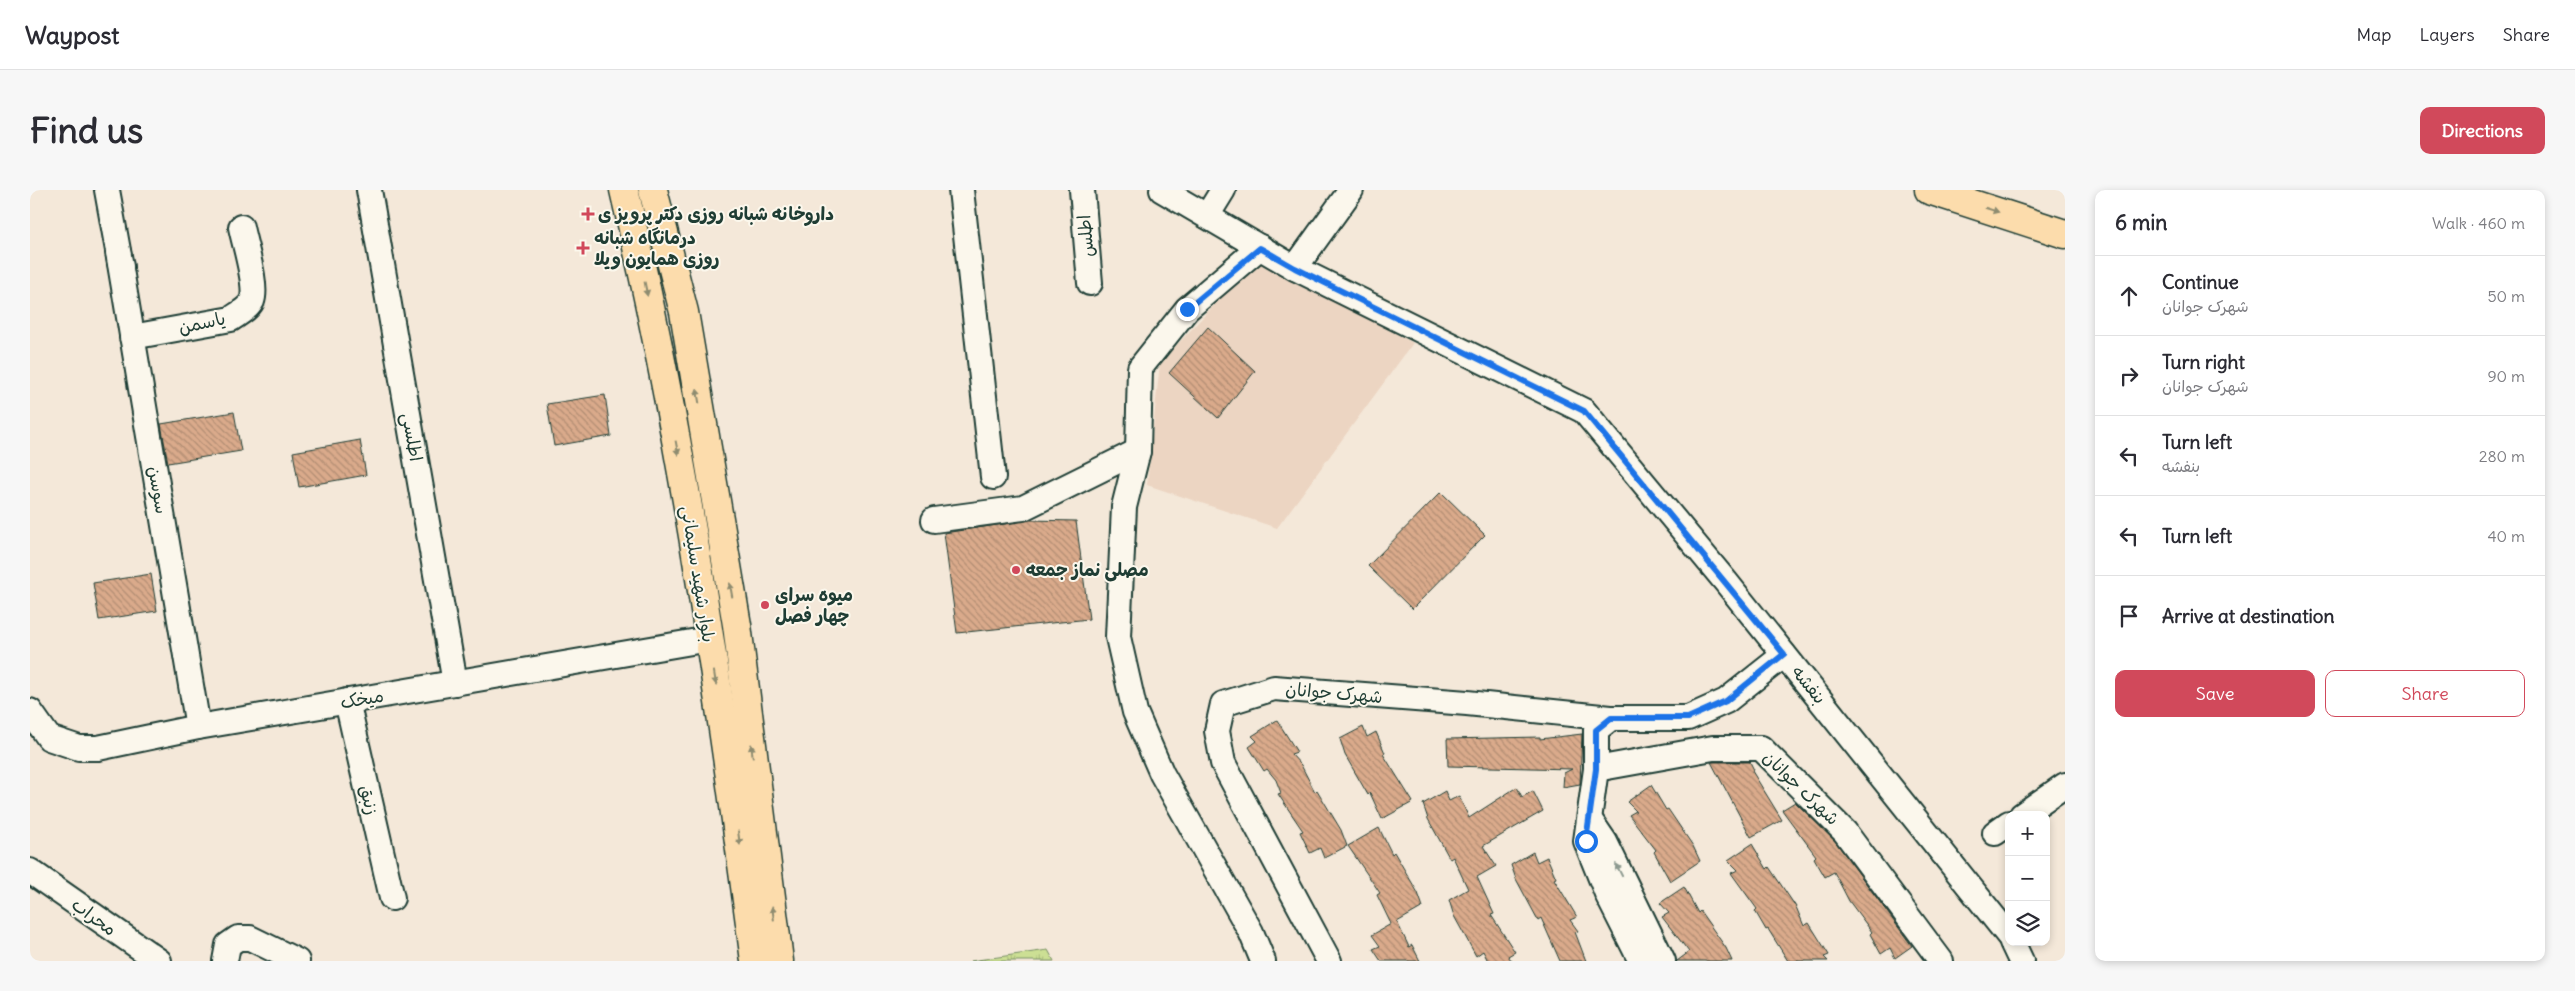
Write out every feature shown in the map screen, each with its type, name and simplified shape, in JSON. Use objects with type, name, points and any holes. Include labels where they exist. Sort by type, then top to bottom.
[{"type":"main road","name":"بلوار شهید سلیمانی","points":[[624,190],[642,266],[687,504],[728,759],[755,961]]},
{"type":"main road","name":"بلوار شهید سلیمانی","points":[[653,190],[684,312],[737,625],[779,961]]},
{"type":"main road","points":[[1930,190],[2065,234]]},
{"type":"street","name":"سوسن","points":[[107,190],[198,728]]},
{"type":"street","name":"اطلسی","points":[[369,190],[455,683]]},
{"type":"street","points":[[961,190],[993,477]]},
{"type":"street","name":"اطلس","points":[[1082,190],[1090,283]]},
{"type":"street","name":"بنفشه","points":[[1162,190],[1295,268],[1584,411],[1784,654],[2005,931]]},
{"type":"street","points":[[1207,216],[1223,190]]},
{"type":"street","points":[[1295,268],[1350,190]]},
{"type":"street","name":"یاسمن","points":[[132,337],[231,319],[242,312],[252,301],[253,288],[241,226]]},
{"type":"street","points":[[1260,248],[1187,309],[1140,368],[1138,451],[1124,507],[1118,637],[1135,712],[1162,774],[1251,932],[1263,961]]},
{"type":"street","points":[[934,520],[1024,508],[1138,451]]},
{"type":"street","name":"میخک","points":[[30,711],[40,743],[79,748],[98,748],[347,701],[709,639]]},
{"type":"street","name":"شهرک جوانان","points":[[1329,961],[1223,763],[1217,732],[1223,704],[1274,688],[1467,703],[1611,718],[1688,718],[1726,701],[1784,654]]},
{"type":"street","name":"زنبق","points":[[347,701],[392,898]]},
{"type":"street","points":[[1611,718],[1596,730],[1596,769],[1586,841],[1627,910],[1663,961]]},
{"type":"street","name":"شهرک جوانان","points":[[1596,769],[1713,748],[1761,748],[1845,832],[1941,961]]},
{"type":"street","points":[[2028,811],[2065,785]]},
{"type":"street","name":"محراب","points":[[30,871],[159,961]]},
{"type":"street","points":[[1627,910],[1641,961]]},
{"type":"street","points":[[225,961],[228,945],[238,938],[250,938],[297,961]]},
{"type":"street","points":[[2014,946],[2021,961]]},
{"type":"shaded area","points":[[1259,257],[1413,343],[1277,528],[1147,485],[1160,363]]},
{"type":"green space","points":[[1048,950],[1054,961],[970,961]]},
{"type":"building","points":[[1208,327],[1255,371],[1218,418],[1169,373]]},
{"type":"building","points":[[605,395],[611,436],[554,446],[547,404]]},
{"type":"building","points":[[234,412],[241,451],[168,463],[161,424]]},
{"type":"building","points":[[360,440],[366,475],[299,487],[293,452]]},
{"type":"building","points":[[1441,492],[1485,535],[1412,609],[1368,566]]},
{"type":"building","name":"مصلی نماز جمعه","points":[[1030,520],[1076,521],[1089,619],[957,633],[944,533]]},
{"type":"building","points":[[151,574],[157,611],[99,620],[93,583]]},
{"type":"building","points":[[1277,720],[1297,752],[1291,754],[1301,765],[1315,792],[1317,790],[1341,830],[1347,846],[1324,858],[1320,848],[1310,853],[1300,832],[1303,831],[1278,794],[1281,793],[1276,780],[1267,769],[1264,771],[1249,747],[1257,741],[1252,736]]},
{"type":"building","points":[[1363,727],[1367,737],[1376,732],[1385,753],[1383,754],[1413,802],[1382,819],[1370,793],[1368,795],[1345,755],[1340,739]]},
{"type":"building","points":[[1582,734],[1580,784],[1563,787],[1564,773],[1572,769],[1448,766],[1447,739],[1540,737],[1540,739]]},
{"type":"building","points":[[1711,762],[1750,762],[1754,770],[1752,771],[1782,820],[1751,837]]},
{"type":"building","points":[[1651,785],[1666,810],[1668,809],[1693,846],[1700,861],[1670,881],[1654,852],[1656,850],[1629,815],[1636,811],[1627,802]]},
{"type":"building","points":[[1517,787],[1522,797],[1533,791],[1543,811],[1483,846],[1496,866],[1477,877],[1494,914],[1491,915],[1515,952],[1508,956],[1512,961],[1488,961],[1483,951],[1476,956],[1454,916],[1449,900],[1468,889],[1453,857],[1450,859],[1428,819],[1423,804],[1445,791],[1449,801],[1459,796],[1469,818]]},
{"type":"building","points":[[1795,802],[1835,841],[1912,946],[1895,958],[1890,948],[1881,954],[1870,934],[1872,932],[1849,901],[1834,872],[1825,877],[1814,858],[1816,856],[1782,810]]},
{"type":"building","points":[[1379,828],[1392,854],[1394,852],[1418,893],[1423,907],[1397,922],[1409,947],[1412,945],[1420,961],[1381,961],[1373,949],[1380,946],[1372,935],[1391,924],[1377,895],[1380,893],[1348,846]]},
{"type":"building","points":[[1752,844],[1767,869],[1769,867],[1796,907],[1804,926],[1809,923],[1829,955],[1824,957],[1828,961],[1788,961],[1768,929],[1766,930],[1755,911],[1757,909],[1731,873],[1738,870],[1728,860]]},
{"type":"building","points":[[1533,852],[1537,862],[1547,857],[1556,878],[1554,879],[1577,917],[1570,920],[1578,931],[1575,932],[1586,961],[1560,961],[1541,918],[1538,920],[1516,879],[1511,865]]},
{"type":"building","points":[[1684,887],[1698,913],[1700,911],[1726,948],[1732,961],[1677,961],[1689,952],[1662,917],[1669,913],[1660,903]]},
{"type":"place","name":"داروخانه شبانه روزی دکتر پرویز ی","points":[[588,214]]},
{"type":"place","name":"درمانگاه شبانه روزی همایون ویلا","points":[[583,248]]},
{"type":"place","name":"مصلی نماز جمعه","points":[[1016,570]]},
{"type":"place","name":"میوه سرای چهار فصل","points":[[765,605]]},
{"type":"route","points":[[1187,309],[1260,248],[1295,268],[1584,411],[1784,654],[1726,701],[1688,718],[1611,718],[1596,730],[1596,769],[1586,841]]}]
